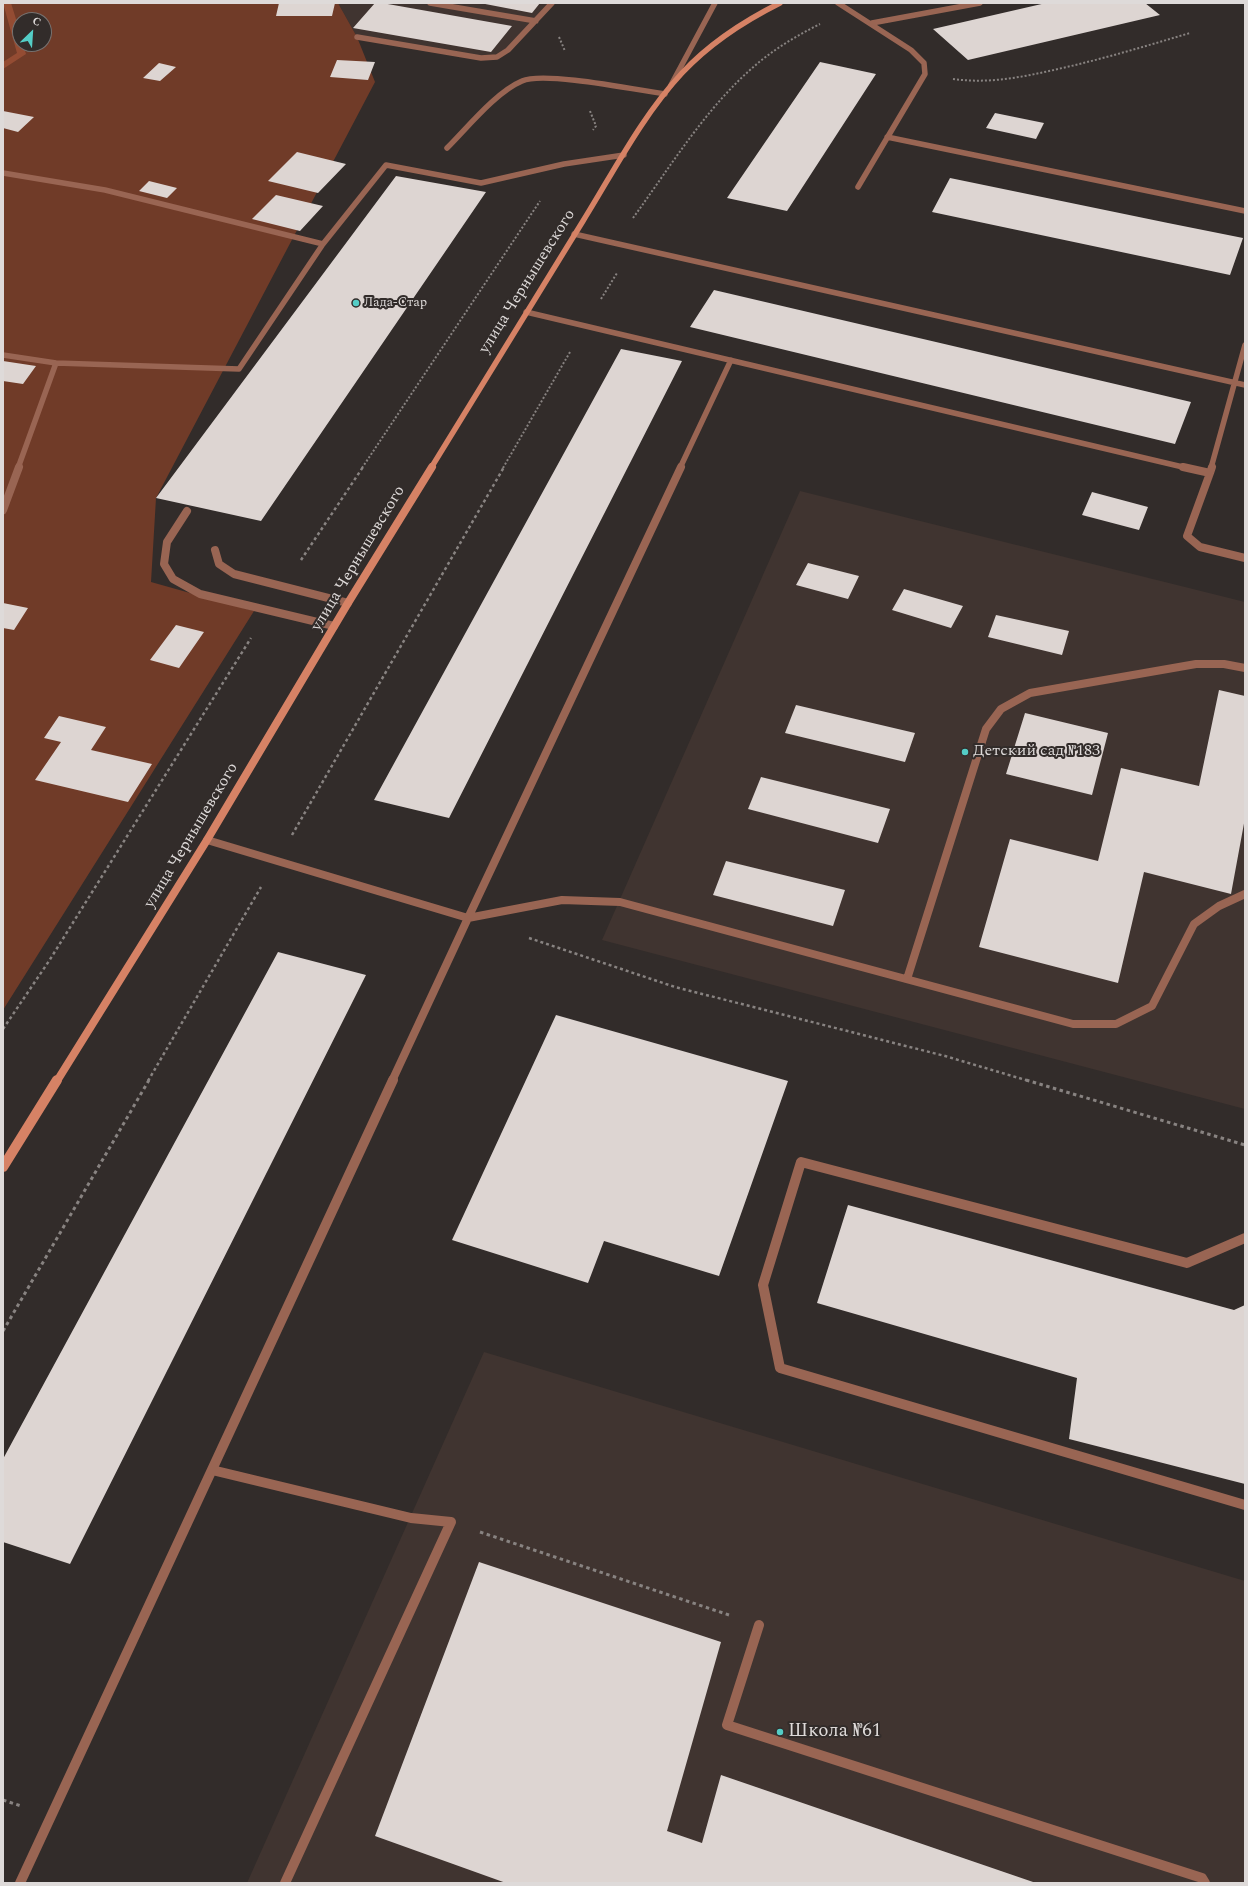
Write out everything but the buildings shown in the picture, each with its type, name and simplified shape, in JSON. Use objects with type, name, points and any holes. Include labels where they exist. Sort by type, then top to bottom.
[{"type":"street","points":[[430,3],[536,21]]},
{"type":"street","points":[[357,37],[480,58],[496,56],[508,50],[552,3]]},
{"type":"street","points":[[671,86],[715,3]]},
{"type":"street","name":"улица Чернышевского","points":[[3,1167],[207,840],[348,603],[624,155],[671,86],[702,53],[725,35],[780,3]]},
{"type":"street","points":[[838,3],[872,23],[912,50],[924,63],[925,74],[858,187]]},
{"type":"street","points":[[872,23],[980,3]]},
{"type":"street","points":[[447,148],[504,91],[523,80],[536,78],[578,81],[665,94]]},
{"type":"street","points":[[887,137],[1245,211]]},
{"type":"street","points":[[3,355],[56,363],[239,369],[323,244],[386,165],[481,183],[564,164],[624,155]]},
{"type":"street","points":[[3,173],[105,190],[323,244]]},
{"type":"street","points":[[574,234],[1245,385]]},
{"type":"street","points":[[526,312],[1210,473]]},
{"type":"street","points":[[1245,345],[1236,383],[1210,473],[1187,536],[1200,547],[1245,558]]},
{"type":"street","points":[[20,1883],[468,918],[731,360]]},
{"type":"street","points":[[3,510],[56,363]]},
{"type":"street","points":[[187,511],[167,542],[164,564],[173,579],[200,594],[334,626]]},
{"type":"street","points":[[215,550],[219,564],[234,574],[348,603]]},
{"type":"street","points":[[907,980],[986,729],[1002,709],[1030,693],[1188,665],[1224,664],[1245,668]]},
{"type":"street","points":[[207,840],[468,918],[562,900],[620,902],[1072,1024],[1116,1024],[1152,1006],[1194,924],[1219,906],[1245,894]]},
{"type":"street","points":[[1245,1238],[1187,1263],[801,1162],[763,1285],[780,1368],[1245,1505]]},
{"type":"street","points":[[212,1470],[411,1518],[451,1522],[285,1883]]},
{"type":"street","points":[[759,1625],[727,1724],[1202,1878],[1205,1883]]},
{"type":"path","points":[[3,1331],[277,860],[585,325],[623,263],[625,230],[722,98],[757,63],[806,30],[852,11]]},
{"type":"path","points":[[283,587],[564,164],[596,126],[555,27],[536,21]]},
{"type":"path","points":[[925,74],[957,80],[981,81],[1021,77],[1099,60],[1190,33]]},
{"type":"path","points":[[3,1028],[49,961],[268,611]]},
{"type":"path","points":[[527,938],[675,987],[945,1056],[1245,1145]]},
{"type":"path","points":[[451,1522],[759,1625]]},
{"type":"shaded area","points":[[3,3],[338,3],[357,37],[375,82],[156,498],[151,582],[254,611],[3,1010]]},
{"type":"shaded area","points":[[338,3],[552,3],[536,21],[497,57],[481,58],[357,37]]},
{"type":"shaded area","name":"Детский сад №183","points":[[800,491],[1245,602],[1245,1109],[602,940]]},
{"type":"shaded area","name":"Школа №61","points":[[484,1352],[1245,1581],[1245,1883],[247,1883]]},
{"type":"waterway","points":[[3,66],[22,54],[7,3]]},
{"type":"place","name":"Лада-Стар","points":[[356,303]]},
{"type":"place","name":"Детский сад №183","points":[[965,752]]},
{"type":"place","name":"Школа №61","points":[[780,1732]]}]
